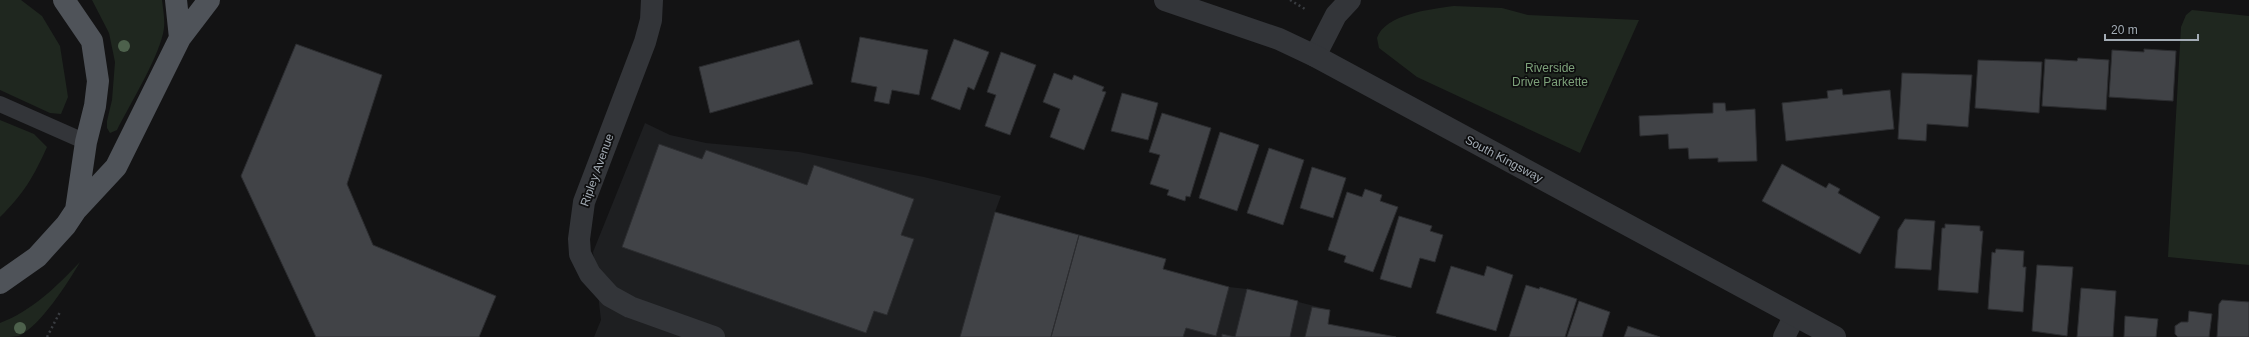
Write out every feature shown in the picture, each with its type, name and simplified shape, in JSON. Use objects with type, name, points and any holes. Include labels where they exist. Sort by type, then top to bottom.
[{"type":"main road","points":[[64,0],[92,42],[96,59],[98,80],[95,106],[86,142],[76,210]]},
{"type":"main road","points":[[176,0],[180,38]]},
{"type":"main road","points":[[0,283],[38,257],[66,225],[76,210],[116,167],[180,38],[209,0]]},
{"type":"street","name":"Ripley Avenue","points":[[652,0],[651,20],[645,42],[584,202],[579,239],[580,254],[590,274],[610,296],[630,306],[714,337]]},
{"type":"street","name":"South Kingsway","points":[[1165,0],[1279,40],[1315,56],[1794,317],[1835,337]]},
{"type":"street","points":[[1315,56],[1336,15],[1350,0]]},
{"type":"street","points":[[1784,337],[1794,317]]},
{"type":"lane","points":[[0,104],[86,142]]},
{"type":"path","points":[[1290,0],[1306,9]]},
{"type":"path","points":[[47,337],[60,312]]},
{"type":"shaded area","points":[[645,123],[670,135],[706,143],[799,152],[924,177],[1001,196],[995,212],[1163,269],[1229,287],[1247,289],[1330,310],[1328,324],[1396,337],[594,337],[601,320],[593,252]]},
{"type":"green space","points":[[0,0],[21,0],[42,16],[60,46],[68,97],[61,114],[50,113],[0,90]]},
{"type":"green space","points":[[92,0],[162,0],[164,28],[162,39],[151,65],[117,130],[110,133],[107,128],[107,121],[112,100],[115,62],[109,33]]},
{"type":"green space","name":"Riverside Drive Parkette","points":[[1454,6],[1502,8],[1528,15],[1639,20],[1580,153],[1417,77],[1379,48],[1377,38],[1389,23],[1410,14]]},
{"type":"green space","points":[[2192,10],[2249,16],[2249,265],[2168,257],[2181,27],[2186,15]]},
{"type":"green space","points":[[0,120],[34,134],[47,147],[22,193],[0,217]]},
{"type":"green space","points":[[80,262],[61,292],[36,323],[19,336],[0,337],[0,323],[23,312],[33,305],[53,289]]},
{"type":"building","points":[[860,37],[928,50],[919,95],[892,90],[889,104],[874,101],[877,87],[851,82]]},
{"type":"building","points":[[954,39],[989,52],[974,90],[968,87],[960,110],[931,99]]},
{"type":"building","points":[[799,40],[813,84],[710,113],[699,67]]},
{"type":"building","points":[[296,44],[382,75],[347,184],[373,245],[496,296],[479,337],[316,337],[241,176]]},
{"type":"building","points":[[2144,49],[2176,51],[2173,101],[2109,97],[2112,50],[2144,52]]},
{"type":"building","points":[[1001,52],[1036,65],[1010,135],[985,126],[996,95],[987,92]]},
{"type":"building","points":[[2078,58],[2109,60],[2106,110],[2042,106],[2045,59],[2077,61]]},
{"type":"building","points":[[1978,60],[2042,62],[2039,113],[1975,108]]},
{"type":"building","points":[[1054,73],[1072,80],[1074,75],[1104,87],[1102,91],[1106,92],[1084,150],[1050,137],[1060,109],[1043,102]]},
{"type":"building","points":[[1902,73],[1972,75],[1968,127],[1927,124],[1926,141],[1898,139]]},
{"type":"building","points":[[1842,89],[1843,95],[1890,90],[1894,129],[1786,141],[1782,103],[1828,98],[1827,91]]},
{"type":"building","points":[[1122,93],[1158,103],[1148,140],[1111,131]]},
{"type":"building","points":[[1713,103],[1725,103],[1726,111],[1755,109],[1757,161],[1718,162],[1718,158],[1689,159],[1688,148],[1669,149],[1668,134],[1640,136],[1639,116],[1713,113]]},
{"type":"building","points":[[1162,113],[1211,128],[1190,197],[1186,196],[1185,201],[1167,195],[1169,190],[1150,184],[1160,155],[1149,152]]},
{"type":"building","points":[[1220,132],[1259,145],[1237,211],[1199,198]]},
{"type":"building","points":[[659,144],[702,159],[706,150],[807,185],[814,165],[914,199],[901,235],[914,239],[887,315],[874,311],[866,333],[622,247]]},
{"type":"building","points":[[1269,148],[1304,160],[1283,225],[1247,213]]},
{"type":"building","points":[[1782,164],[1826,188],[1829,183],[1840,189],[1838,193],[1880,217],[1860,254],[1762,201]]},
{"type":"building","points":[[1312,167],[1346,178],[1333,218],[1300,208]]},
{"type":"building","points":[[1365,189],[1382,195],[1380,201],[1398,207],[1373,272],[1344,262],[1346,256],[1328,250],[1347,192],[1362,197]]},
{"type":"building","points":[[995,212],[1079,235],[1051,337],[960,337]]},
{"type":"building","points":[[1399,216],[1432,226],[1430,231],[1443,235],[1435,262],[1420,258],[1411,288],[1380,279]]},
{"type":"building","points":[[1905,219],[1935,221],[1931,270],[1895,268],[1898,230]]},
{"type":"building","points":[[1945,224],[1980,226],[1980,231],[1983,231],[1978,293],[1938,290],[1942,228],[1945,228]]},
{"type":"building","points":[[1079,235],[1166,259],[1163,269],[1229,287],[1216,336],[1186,328],[1183,337],[1051,337]]},
{"type":"building","points":[[1996,249],[2024,251],[2023,267],[2026,267],[2023,312],[1988,309],[1992,252],[1995,253]]},
{"type":"building","points":[[2037,265],[2073,267],[2067,336],[2032,331]]},
{"type":"building","points":[[1451,266],[1484,276],[1487,266],[1513,275],[1496,331],[1436,313]]},
{"type":"building","points":[[1526,285],[1539,289],[1540,287],[1577,299],[1565,337],[1509,337]]},
{"type":"building","points":[[2081,288],[2116,291],[2113,337],[2077,337]]},
{"type":"building","points":[[1247,289],[1298,301],[1290,337],[1235,337]]},
{"type":"building","points":[[2222,300],[2249,302],[2249,337],[2217,337],[2219,304]]},
{"type":"building","points":[[1579,301],[1610,312],[1602,337],[1567,337]]},
{"type":"building","points":[[1312,307],[1330,310],[1328,324],[1396,337],[1305,337]]},
{"type":"building","points":[[2189,311],[2212,314],[2209,337],[2178,337],[2175,334],[2175,326],[2181,322],[2188,322]]},
{"type":"building","points":[[2125,316],[2158,319],[2156,337],[2124,337]]},
{"type":"building","points":[[1628,326],[1660,337],[1624,337]]},
{"type":"building","points":[[1222,334],[1235,337],[1222,337]]}]
